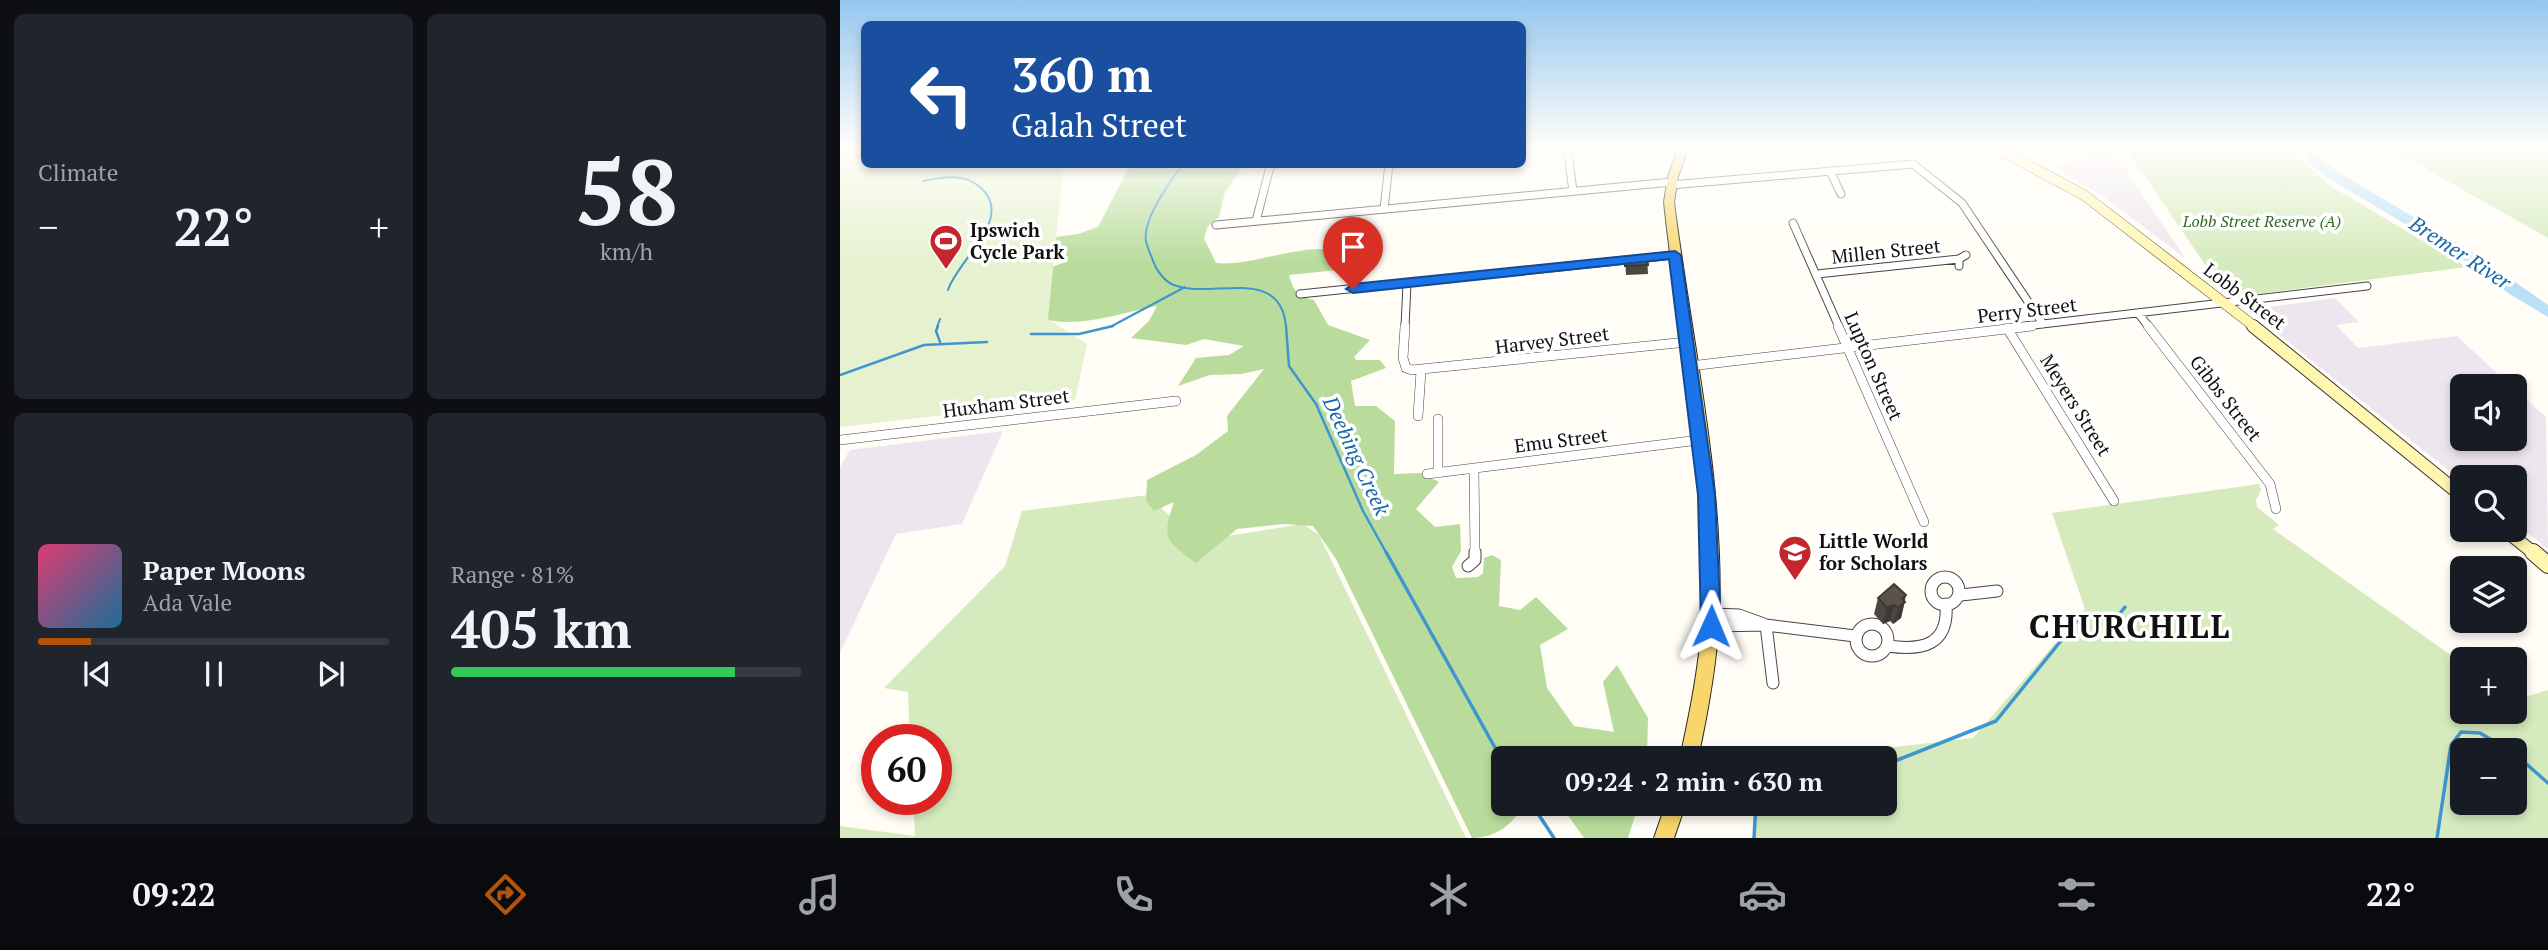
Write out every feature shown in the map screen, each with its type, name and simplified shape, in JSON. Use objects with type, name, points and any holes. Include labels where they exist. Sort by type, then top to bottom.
[{"type":"main road","points":[[1672,185],[1669,202],[1706,495],[1711,620],[1702,696],[1692,746]]},
{"type":"main road","name":"Lobb Street","points":[[2065,185],[2084,195],[2221,303],[2244,318],[2450,486]]},
{"type":"main road","points":[[2520,542],[2548,565]]},
{"type":"main road","points":[[1664,838],[1672,816]]},
{"type":"street","points":[[1256,221],[1267,185]]},
{"type":"street","points":[[1384,209],[1387,185]]},
{"type":"street","points":[[1572,185],[1573,191]]},
{"type":"street","points":[[1216,225],[1656,185]]},
{"type":"street","points":[[1837,185],[1841,194]]},
{"type":"street","points":[[1940,185],[1962,203],[2043,324]]},
{"type":"street","name":"Lupton Street","points":[[1793,223],[1924,522]]},
{"type":"street","points":[[1300,294],[1675,255]]},
{"type":"street","name":"Millen Street","points":[[1817,274],[1962,260]]},
{"type":"street","points":[[1407,283],[1404,364],[1406,368],[1421,371],[1418,416]]},
{"type":"street","name":"Perry Street","points":[[1690,366],[2367,286]]},
{"type":"street","name":"Gibbs Street","points":[[2138,313],[2270,484],[2277,503],[2276,509]]},
{"type":"street","name":"Meyers Street","points":[[2007,328],[2114,500]]},
{"type":"street","name":"Harvey Street","points":[[1421,371],[1687,342]]},
{"type":"street","name":"Huxham Street","points":[[840,440],[1176,401]]},
{"type":"street","points":[[1438,419],[1438,473]]},
{"type":"street","name":"Emu Street","points":[[1427,474],[1699,440]]},
{"type":"street","points":[[1468,566],[1475,560],[1474,469]]},
{"type":"street","points":[[1961,595],[1955,582],[1945,578],[1935,580],[1930,587],[1932,596],[1946,604],[1956,602],[1961,595],[1997,591]]},
{"type":"street","points":[[1854,636],[1860,649],[1870,654],[1880,653],[1888,646],[1915,648],[1939,637],[1947,623],[1946,604]]},
{"type":"street","points":[[1711,620],[1854,636]]},
{"type":"street","points":[[1766,625],[1773,683]]},
{"type":"street","points":[[1854,636],[1864,625],[1876,625],[1885,632],[1888,646]]},
{"type":"shaded area","points":[[2084,185],[2136,185],[2185,258]]},
{"type":"shaded area","points":[[2335,298],[2359,322],[2336,325],[2358,348],[2457,336],[2498,374],[2450,374],[2450,451],[2527,451],[2527,400],[2546,417],[2548,549],[2527,532],[2527,465],[2450,465],[2450,471],[2252,313],[2254,309]]},
{"type":"shaded area","points":[[1003,431],[962,524],[896,534],[840,653],[840,467],[850,450]]},
{"type":"green space","name":"Ipswich Cycle Park","points":[[840,185],[1061,185],[1048,319],[1087,344],[1075,400],[840,427]]},
{"type":"green space","points":[[1120,185],[1230,185],[1225,192],[1219,217],[1208,226],[1204,238],[1216,263],[1246,261],[1313,249],[1340,252],[1353,262],[1337,270],[1289,275],[1297,292],[1314,300],[1328,325],[1370,340],[1354,357],[1356,360],[1380,360],[1386,368],[1351,381],[1355,406],[1376,406],[1395,421],[1394,474],[1421,473],[1439,482],[1416,509],[1435,527],[1460,524],[1461,551],[1452,567],[1456,578],[1478,577],[1483,573],[1484,558],[1492,555],[1501,560],[1499,606],[1520,610],[1536,597],[1568,629],[1540,645],[1547,688],[1574,726],[1614,732],[1603,682],[1617,665],[1648,718],[1647,746],[1491,746],[1491,816],[1516,816],[1496,832],[1472,838],[1336,559],[1313,526],[1283,524],[1237,529],[1196,563],[1172,544],[1167,532],[1174,502],[1154,511],[1146,501],[1147,480],[1196,455],[1228,431],[1227,416],[1264,369],[1241,374],[1210,375],[1178,386],[1196,358],[1229,355],[1244,346],[1204,339],[1186,345],[1131,338],[1149,321],[1157,306],[1081,321],[1051,321],[1035,317],[1043,270],[1063,263],[1067,252],[1039,251],[1033,240],[1078,234],[1098,227]]},
{"type":"green space","name":"Lobb Street Reserve (A)","points":[[2151,185],[2329,185],[2467,267],[2233,297],[2215,279]]},
{"type":"green space","points":[[2455,185],[2548,185],[2548,238]]},
{"type":"green space","points":[[2259,484],[2261,490],[2256,500],[2257,507],[2279,525],[2273,529],[2450,654],[2450,724],[2527,724],[2527,696],[2548,690],[2548,838],[1755,838],[1754,816],[1897,816],[1897,747],[1973,738],[2085,609],[2052,513]]},
{"type":"green space","points":[[1148,495],[1195,541],[1303,524],[1319,535],[1466,838],[840,838],[840,826],[915,836],[914,815],[952,815],[952,724],[909,724],[908,692],[884,688],[1005,566],[1022,511]]},
{"type":"green space","points":[[1568,816],[1635,816],[1628,838],[1584,838]]},
{"type":"building","points":[[1647,256],[1648,265],[1625,266],[1625,258]]},
{"type":"building","points":[[1894,584],[1906,595],[1902,599],[1905,602],[1898,608],[1894,605],[1887,608],[1878,598]]},
{"type":"waterway","points":[[948,290],[981,238],[992,212],[989,199],[977,185]]},
{"type":"waterway","name":"Deebing Creek","points":[[1169,185],[1148,222],[1146,241],[1156,268],[1164,278],[1184,288]]},
{"type":"waterway","name":"Bremer River","points":[[2350,185],[2464,253],[2513,290],[2548,312]]},
{"type":"waterway","points":[[1111,326],[1184,288]]},
{"type":"waterway","name":"Deebing Creek","points":[[1184,288],[1258,290],[1272,296],[1281,308],[1286,327]]},
{"type":"waterway","points":[[937,327],[940,319]]},
{"type":"waterway","points":[[938,326],[936,331],[940,342]]},
{"type":"waterway","points":[[1031,334],[1079,334],[1111,326]]},
{"type":"waterway","name":"Deebing Creek","points":[[1286,326],[1289,366],[1316,404],[1363,511],[1387,554]]},
{"type":"waterway","points":[[840,375],[924,345],[987,342]]},
{"type":"waterway","name":"Deebing Creek","points":[[1386,552],[1494,746]]},
{"type":"waterway","points":[[1897,760],[1996,721],[2077,621],[2091,614],[2117,617],[2125,607]]},
{"type":"waterway","name":"Deebing Creek","points":[[2456,738],[2461,732],[2480,733],[2488,738]]},
{"type":"waterway","name":"Deebing Creek","points":[[2437,838],[2450,752]]},
{"type":"waterway","name":"Deebing Creek","points":[[2527,765],[2548,783]]},
{"type":"waterway","name":"Deebing Creek","points":[[1540,816],[1554,838]]},
{"type":"waterway","points":[[1754,838],[1755,816]]},
{"type":"place","name":"Ipswich Cycle Park","points":[[946,271]]},
{"type":"place","name":"Little World for Scholars","points":[[1795,582]]},
{"type":"district","name":"CHURCHILL","points":[[2130,627]]},
{"type":"route","points":[[1353,289],[1675,255],[1706,495],[1712,584],[1711,626]]}]
